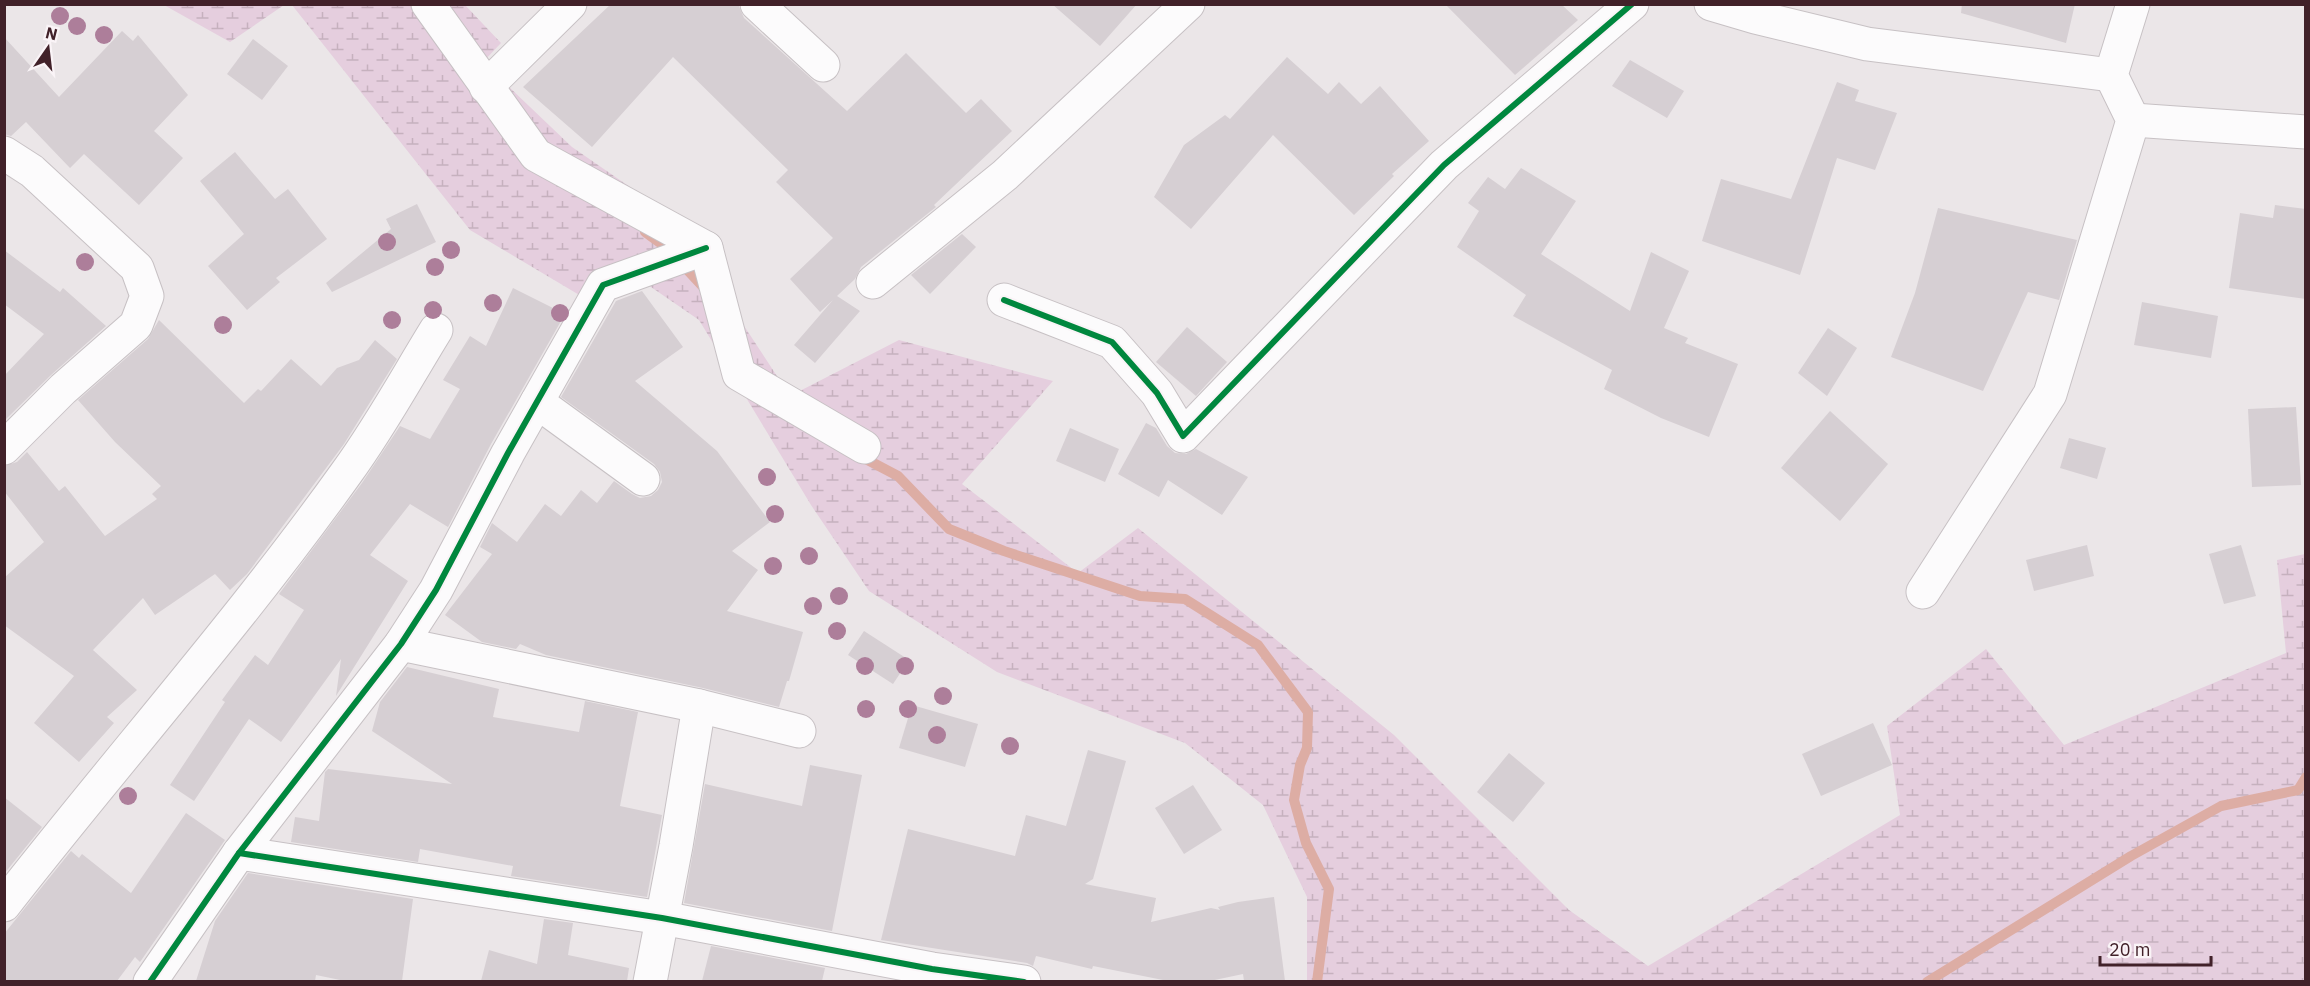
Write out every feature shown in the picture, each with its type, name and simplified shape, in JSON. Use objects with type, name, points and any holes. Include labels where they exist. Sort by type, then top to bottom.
[{"type":"street","points":[[428,4],[536,155],[706,248],[739,374],[864,447]]},
{"type":"street","points":[[486,87],[570,4]]},
{"type":"street","points":[[757,4],[823,65]]},
{"type":"street","points":[[873,282],[1005,175],[1188,4]]},
{"type":"street","points":[[1004,300],[1112,342],[1157,393],[1183,436],[1444,165],[1632,4]]},
{"type":"street","points":[[1711,4],[1868,44],[2111,75]]},
{"type":"street","points":[[1923,592],[2050,394],[2133,120],[2111,75],[2133,4]]},
{"type":"street","points":[[2133,120],[2306,132]]},
{"type":"street","points":[[4,153],[32,171],[137,268],[147,296],[136,325],[63,389],[4,448]]},
{"type":"street","points":[[150,981],[239,853],[401,644],[436,590],[603,285],[706,248]]},
{"type":"street","points":[[4,905],[80,808],[213,648],[348,471],[436,330]]},
{"type":"street","points":[[537,402],[643,479]]},
{"type":"street","points":[[401,644],[699,706],[799,731]]},
{"type":"street","points":[[650,981],[676,846],[699,706]]},
{"type":"street","points":[[239,853],[662,918],[932,969],[1024,981]]},
{"type":"green space","points":[[164,5],[284,5],[230,42]]},
{"type":"green space","points":[[292,5],[465,5],[501,43],[483,62],[572,147],[672,216],[790,396],[899,340],[1053,381],[962,484],[1078,573],[1138,528],[1394,735],[1569,910],[1648,966],[1900,815],[1887,726],[1986,649],[2064,745],[2286,653],[2277,560],[2305,554],[2305,981],[1307,981],[1307,897],[1263,805],[1185,743],[997,672],[869,591],[811,505],[699,320],[635,276],[581,296],[470,230]]},
{"type":"building","points":[[611,4],[738,4],[744,18],[847,111],[906,53],[966,113],[981,99],[1012,131],[934,205],[936,207],[861,267],[855,279],[837,296],[860,311],[815,363],[794,345],[833,300],[820,312],[790,279],[833,238],[776,182],[788,170],[673,57],[592,147],[523,87]]},
{"type":"building","points":[[1052,4],[1137,4],[1100,46]]},
{"type":"building","points":[[1445,4],[1561,4],[1578,20],[1515,75]]},
{"type":"building","points":[[1962,4],[2075,4],[2066,43],[1961,13]]},
{"type":"building","points":[[122,31],[133,41],[138,35],[188,95],[154,131],[183,158],[139,205],[84,154],[70,168],[26,122],[11,136],[4,134],[4,37],[59,97]]},
{"type":"building","points":[[253,39],[288,66],[262,100],[227,74]]},
{"type":"building","points":[[1287,57],[1328,94],[1339,82],[1361,104],[1380,86],[1429,141],[1392,174],[1394,176],[1354,215],[1273,135],[1191,229],[1154,197],[1184,145],[1225,115],[1230,119]]},
{"type":"building","points":[[1630,60],[1684,91],[1667,118],[1612,86]]},
{"type":"building","points":[[1837,82],[1859,90],[1855,101],[1897,113],[1875,170],[1837,158],[1800,275],[1702,241],[1721,179],[1791,199]]},
{"type":"building","points":[[235,152],[275,199],[288,189],[327,239],[276,278],[280,282],[247,310],[208,266],[244,234],[200,181]]},
{"type":"building","points":[[1521,168],[1576,201],[1541,254],[1630,311],[1651,252],[1689,271],[1664,328],[1688,338],[1685,343],[1738,364],[1709,437],[1661,418],[1604,389],[1612,370],[1513,316],[1526,295],[1457,247],[1479,211],[1468,203],[1488,177],[1505,189]]},
{"type":"building","points":[[417,204],[436,242],[332,292],[326,283],[391,229],[386,219]]},
{"type":"building","points":[[2275,205],[2306,209],[2306,299],[2229,288],[2240,213],[2273,218]]},
{"type":"building","points":[[1938,208],[2077,240],[2059,300],[2028,292],[1983,391],[1891,357],[1915,293]]},
{"type":"building","points":[[962,234],[976,247],[930,294],[911,275]]},
{"type":"building","points":[[4,250],[60,292],[63,288],[106,326],[4,421],[4,376],[44,334],[4,304]]},
{"type":"building","points":[[513,288],[565,314],[491,444],[448,527],[410,504],[370,555],[408,581],[336,696],[341,659],[281,742],[249,719],[194,801],[170,785],[225,702],[222,700],[255,655],[268,665],[304,610],[279,594],[362,483],[400,426],[430,439],[460,389],[443,380],[470,336],[486,346]]},
{"type":"building","points":[[642,291],[683,347],[635,381],[717,451],[770,522],[732,551],[758,570],[727,611],[803,632],[779,707],[703,688],[546,655],[520,644],[516,649],[482,642],[445,615],[492,554],[480,547],[492,523],[517,542],[545,504],[561,516],[581,490],[597,503],[614,481],[640,498],[651,496],[658,490],[662,482],[660,472],[654,464],[561,397],[616,301]]},
{"type":"building","points":[[2142,302],[2218,316],[2211,358],[2134,345]]},
{"type":"building","points":[[159,320],[244,403],[258,389],[261,391],[291,359],[321,386],[337,368],[359,360],[375,340],[397,359],[344,444],[247,574],[230,590],[215,574],[155,615],[143,598],[93,650],[137,690],[107,717],[114,723],[79,762],[34,723],[74,676],[4,625],[4,578],[44,542],[4,491],[4,466],[17,462],[27,452],[59,491],[65,486],[105,536],[157,499],[152,494],[161,486],[115,442],[78,400],[148,339]]},
{"type":"building","points":[[1187,327],[1227,362],[1196,396],[1156,362]]},
{"type":"building","points":[[1828,328],[1857,348],[1827,396],[1798,373]]},
{"type":"building","points":[[2296,407],[2301,485],[2252,487],[2248,409]]},
{"type":"building","points":[[1830,411],[1888,464],[1840,521],[1781,468]]},
{"type":"building","points":[[1146,423],[1156,428],[1167,446],[1175,453],[1186,454],[1196,449],[1248,477],[1222,515],[1168,480],[1159,497],[1118,474]]},
{"type":"building","points":[[1070,428],[1119,449],[1105,482],[1056,461]]},
{"type":"building","points":[[2069,438],[2106,448],[2097,479],[2060,468]]},
{"type":"building","points":[[2087,545],[2094,576],[2034,591],[2026,560]]},
{"type":"building","points":[[2241,545],[2256,596],[2224,604],[2209,554]]},
{"type":"building","points":[[864,631],[909,660],[893,684],[848,655]]},
{"type":"building","points":[[407,667],[499,689],[493,717],[579,732],[585,701],[638,712],[620,806],[662,815],[647,897],[511,876],[513,866],[420,849],[418,862],[291,842],[295,817],[319,821],[325,772],[328,769],[452,784],[372,731],[380,702]]},
{"type":"building","points":[[912,705],[978,724],[965,767],[899,748]]},
{"type":"building","points":[[1873,723],[1892,765],[1821,796],[1802,754]]},
{"type":"building","points":[[1088,750],[1126,761],[1093,879],[1085,884],[1156,898],[1151,922],[1211,908],[1220,910],[1218,907],[1238,902],[1274,897],[1285,981],[1244,981],[1243,974],[1210,981],[1168,981],[1093,966],[1092,969],[1036,956],[1033,966],[1027,963],[881,940],[908,829],[1015,856],[1026,815],[1066,826]]},
{"type":"building","points":[[1509,753],[1545,783],[1513,822],[1477,792]]},
{"type":"building","points":[[810,765],[862,775],[832,931],[684,903],[705,784],[802,806]]},
{"type":"building","points":[[1193,785],[1222,830],[1184,854],[1155,808]]},
{"type":"building","points":[[4,797],[42,827],[4,874]]},
{"type":"building","points":[[186,813],[225,840],[140,962],[135,957],[117,981],[4,981],[4,934],[71,851],[79,858],[82,854],[131,893]]},
{"type":"building","points":[[248,873],[413,899],[402,981],[345,981],[316,975],[315,981],[196,981],[215,921]]},
{"type":"building","points":[[544,919],[573,923],[568,955],[629,968],[627,981],[481,981],[489,950],[537,964]]},
{"type":"building","points":[[711,946],[825,968],[822,981],[702,981]]},
{"type":"waterway","points":[[645,232],[667,248],[707,291]]},
{"type":"waterway","points":[[860,456],[898,476],[949,529],[1004,551],[1140,596],[1185,599],[1258,645],[1308,712],[1307,748],[1300,765],[1294,800],[1306,843],[1329,889],[1317,982]]},
{"type":"waterway","points":[[1927,982],[2131,856],[2221,806],[2298,790],[2306,777]]},
{"type":"cycle path","points":[[1004,300],[1112,342],[1157,393],[1183,436],[1444,165],[1632,4]]},
{"type":"cycle path","points":[[150,982],[239,853],[401,644],[436,590],[508,453],[603,285],[706,248]]},
{"type":"cycle path","points":[[239,853],[662,918],[932,969],[1024,982]]}]
